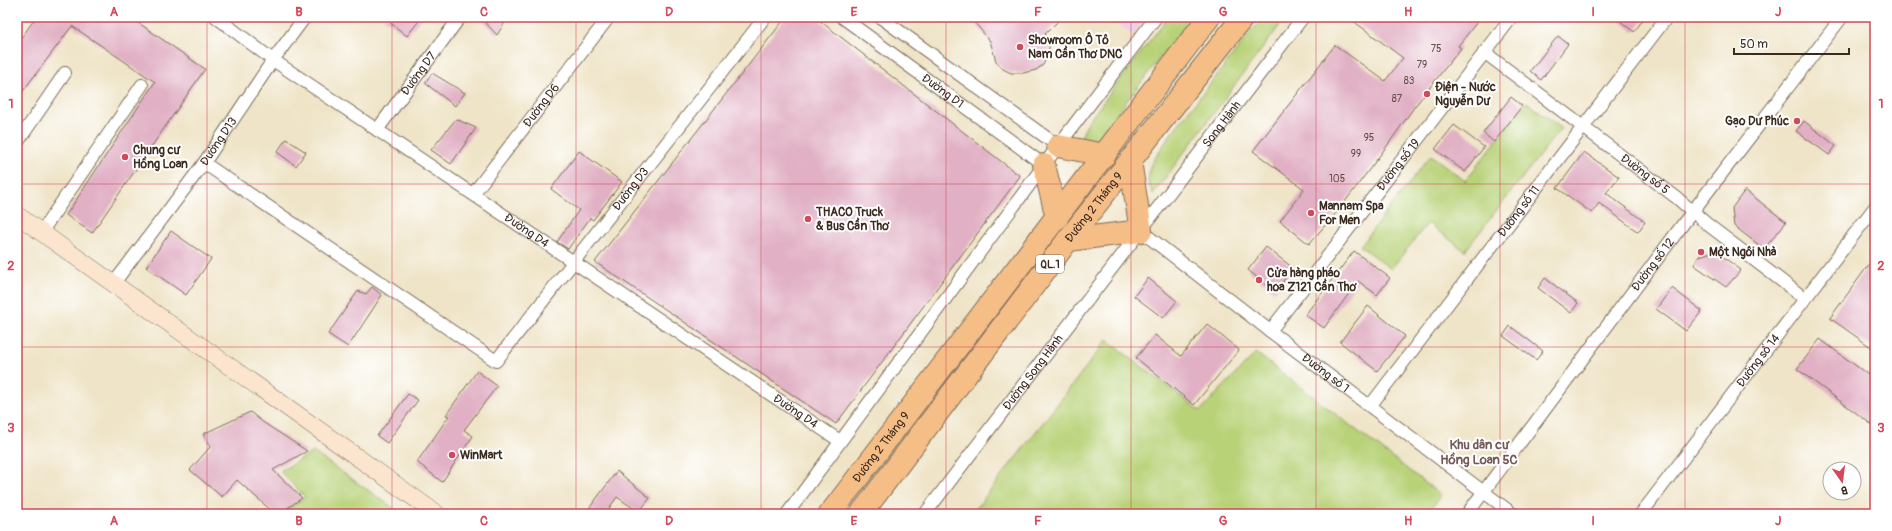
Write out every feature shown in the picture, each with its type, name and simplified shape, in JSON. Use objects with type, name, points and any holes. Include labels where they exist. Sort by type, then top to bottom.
[{"type":"highway","name":"Đường 2 Tháng 9","points":[[830,514],[1105,155],[1208,17]]},
{"type":"highway","name":"Đường 2 Tháng 9","points":[[861,514],[1068,240],[1243,17]]},
{"type":"highway","points":[[1058,146],[1105,155]]},
{"type":"highway","points":[[1068,240],[1140,231],[1130,160]]},
{"type":"highway","points":[[1044,165],[1057,218]]},
{"type":"street","name":"Đường D4","points":[[216,17],[273,60],[840,441]]},
{"type":"street","name":"Đường D13","points":[[114,283],[204,163],[273,60],[305,17]]},
{"type":"street","name":"Đường D7","points":[[377,130],[460,17]]},
{"type":"street","name":"Đường D6","points":[[472,194],[609,17]]},
{"type":"street","name":"Đường D3","points":[[204,163],[496,361],[765,17]]},
{"type":"street","name":"Đường D1","points":[[842,17],[1044,165]]},
{"type":"street","name":"Đường D1","points":[[880,17],[1058,146]]},
{"type":"street","points":[[787,514],[1058,146],[1156,17]]},
{"type":"street","name":"Song Hành","points":[[1140,231],[1303,17]]},
{"type":"street","name":"Đường số 19","points":[[1270,331],[1512,17]]},
{"type":"street","name":"Đường số 11","points":[[1370,406],[1668,17]]},
{"type":"street","name":"Đường số 12","points":[[1467,514],[1693,211],[1842,17]]},
{"type":"street","name":"Đường số 5","points":[[1484,52],[1693,211],[1804,298]]},
{"type":"street","points":[[17,143],[64,73]]},
{"type":"street","points":[[42,231],[142,86]]},
{"type":"street","name":"Đường số 14","points":[[1641,514],[1875,206]]},
{"type":"street","points":[[17,215],[42,231],[437,514]]},
{"type":"street","name":"Đường số 1","points":[[1140,231],[1483,493],[1513,514]]},
{"type":"street","name":"Đường Song Hành","points":[[925,514],[1140,231]]},
{"type":"shaded area","points":[[1108,17],[1147,17],[1133,35]]},
{"type":"green space","points":[[1168,17],[1192,17],[1094,143],[1085,142],[1081,137],[1088,122]]},
{"type":"green space","points":[[1263,17],[1286,17],[1153,194],[1148,182],[1150,166],[1170,135]]},
{"type":"green space","points":[[1527,102],[1561,128],[1465,251],[1428,223],[1391,269],[1360,246],[1431,155],[1465,181]]},
{"type":"green space","points":[[1107,340],[1200,411],[1256,353],[1441,495],[1427,514],[972,514]]},
{"type":"green space","points":[[313,452],[402,514],[281,514],[305,497],[280,471]]},
{"type":"building","name":"Chung cư Hồng Loan","points":[[36,17],[130,17],[205,69],[92,233],[66,215],[155,82],[72,26],[17,99],[17,44]]},
{"type":"building","points":[[383,17],[422,17],[407,36]]},
{"type":"building","points":[[480,17],[508,17],[497,35]]},
{"type":"building","name":"THACO Truck & Bus Cần Thơ","points":[[786,17],[815,17],[1020,176],[836,424],[595,262]]},
{"type":"building","name":"Showroom Ô Tô Nam Cần Thơ DNC","points":[[970,17],[1062,17],[1045,34],[1049,44],[1049,53],[1043,65],[1036,70],[1023,73],[1011,73],[1003,69],[996,61],[990,41]]},
{"type":"building","points":[[1348,17],[1481,17],[1458,46],[1461,48],[1415,106],[1341,207],[1309,244],[1280,221],[1304,189],[1253,151],[1335,45],[1385,81],[1403,58]]},
{"type":"building","points":[[1615,17],[1645,17],[1634,32]]},
{"type":"building","points":[[1558,36],[1568,44],[1541,80],[1530,71]]},
{"type":"building","points":[[432,73],[465,93],[455,106],[425,83]]},
{"type":"building","points":[[1511,97],[1522,106],[1494,142],[1483,133]]},
{"type":"building","points":[[456,119],[476,128],[451,164],[431,150]]},
{"type":"building","points":[[1804,121],[1836,146],[1829,155],[1796,131]]},
{"type":"building","points":[[1454,125],[1484,147],[1465,172],[1435,149]]},
{"type":"building","points":[[286,139],[306,152],[296,166],[277,152]]},
{"type":"building","points":[[579,151],[622,182],[593,220],[590,218],[568,249],[557,242],[579,210],[551,189]]},
{"type":"building","points":[[1584,152],[1619,177],[1606,193],[1645,222],[1638,232],[1599,203],[1592,213],[1557,188]]},
{"type":"building","points":[[1745,190],[1786,222],[1764,249],[1734,226],[1732,208]]},
{"type":"building","points":[[171,231],[211,259],[186,295],[146,267]]},
{"type":"building","points":[[1266,247],[1293,268],[1275,292],[1248,270]]},
{"type":"building","points":[[1354,251],[1390,278],[1377,295],[1358,281],[1324,328],[1305,315]]},
{"type":"building","points":[[1715,251],[1741,270],[1726,287],[1694,265],[1699,256]]},
{"type":"building","points":[[1875,256],[1875,350],[1830,318]]},
{"type":"building","points":[[1148,278],[1177,301],[1163,318],[1134,296]]},
{"type":"building","points":[[1545,278],[1578,303],[1571,313],[1538,288]]},
{"type":"building","points":[[372,287],[382,295],[348,347],[328,334],[358,291],[366,294]]},
{"type":"building","points":[[1672,288],[1702,311],[1686,331],[1656,309]]},
{"type":"building","points":[[1368,306],[1405,336],[1377,371],[1340,342]]},
{"type":"building","points":[[1207,324],[1239,350],[1194,405],[1136,358],[1155,335],[1181,356]]},
{"type":"building","points":[[1510,326],[1543,351],[1536,360],[1503,336]]},
{"type":"building","points":[[1820,339],[1875,380],[1875,427],[1797,369]]},
{"type":"building","points":[[477,371],[497,386],[464,430],[473,436],[442,482],[417,462],[449,416],[446,415]]},
{"type":"building","points":[[408,394],[418,400],[387,443],[377,436]]},
{"type":"building","points":[[250,412],[307,451],[273,470],[302,498],[279,514],[275,514],[237,480],[222,497],[190,470],[211,446],[203,434]]},
{"type":"building","points":[[617,471],[650,498],[639,512],[617,497],[605,514],[585,514]]},
{"type":"place","name":"Showroom Ô Tô Nam Cần Thơ DNC","points":[[1020,47]]},
{"type":"place","name":"Điện - Nước Nguyễn Dư","points":[[1427,94]]},
{"type":"place","name":"Gạo Dư Phúc","points":[[1797,121]]},
{"type":"place","name":"Chung cư Hồng Loan","points":[[125,157]]},
{"type":"place","name":"Mannam Spa For Men","points":[[1311,213]]},
{"type":"place","name":"THACO Truck & Bus Cần Thơ","points":[[808,219]]},
{"type":"place","name":"Một Ngôi Nhà","points":[[1701,252]]},
{"type":"place","name":"Cửa hàng pháo hoa Z121 Cần Thơ","points":[[1259,280]]},
{"type":"place","name":"WinMart","points":[[452,455]]},
{"type":"district","name":"Khu dân cư Hồng Loan 5C","points":[[1479,452]]}]
